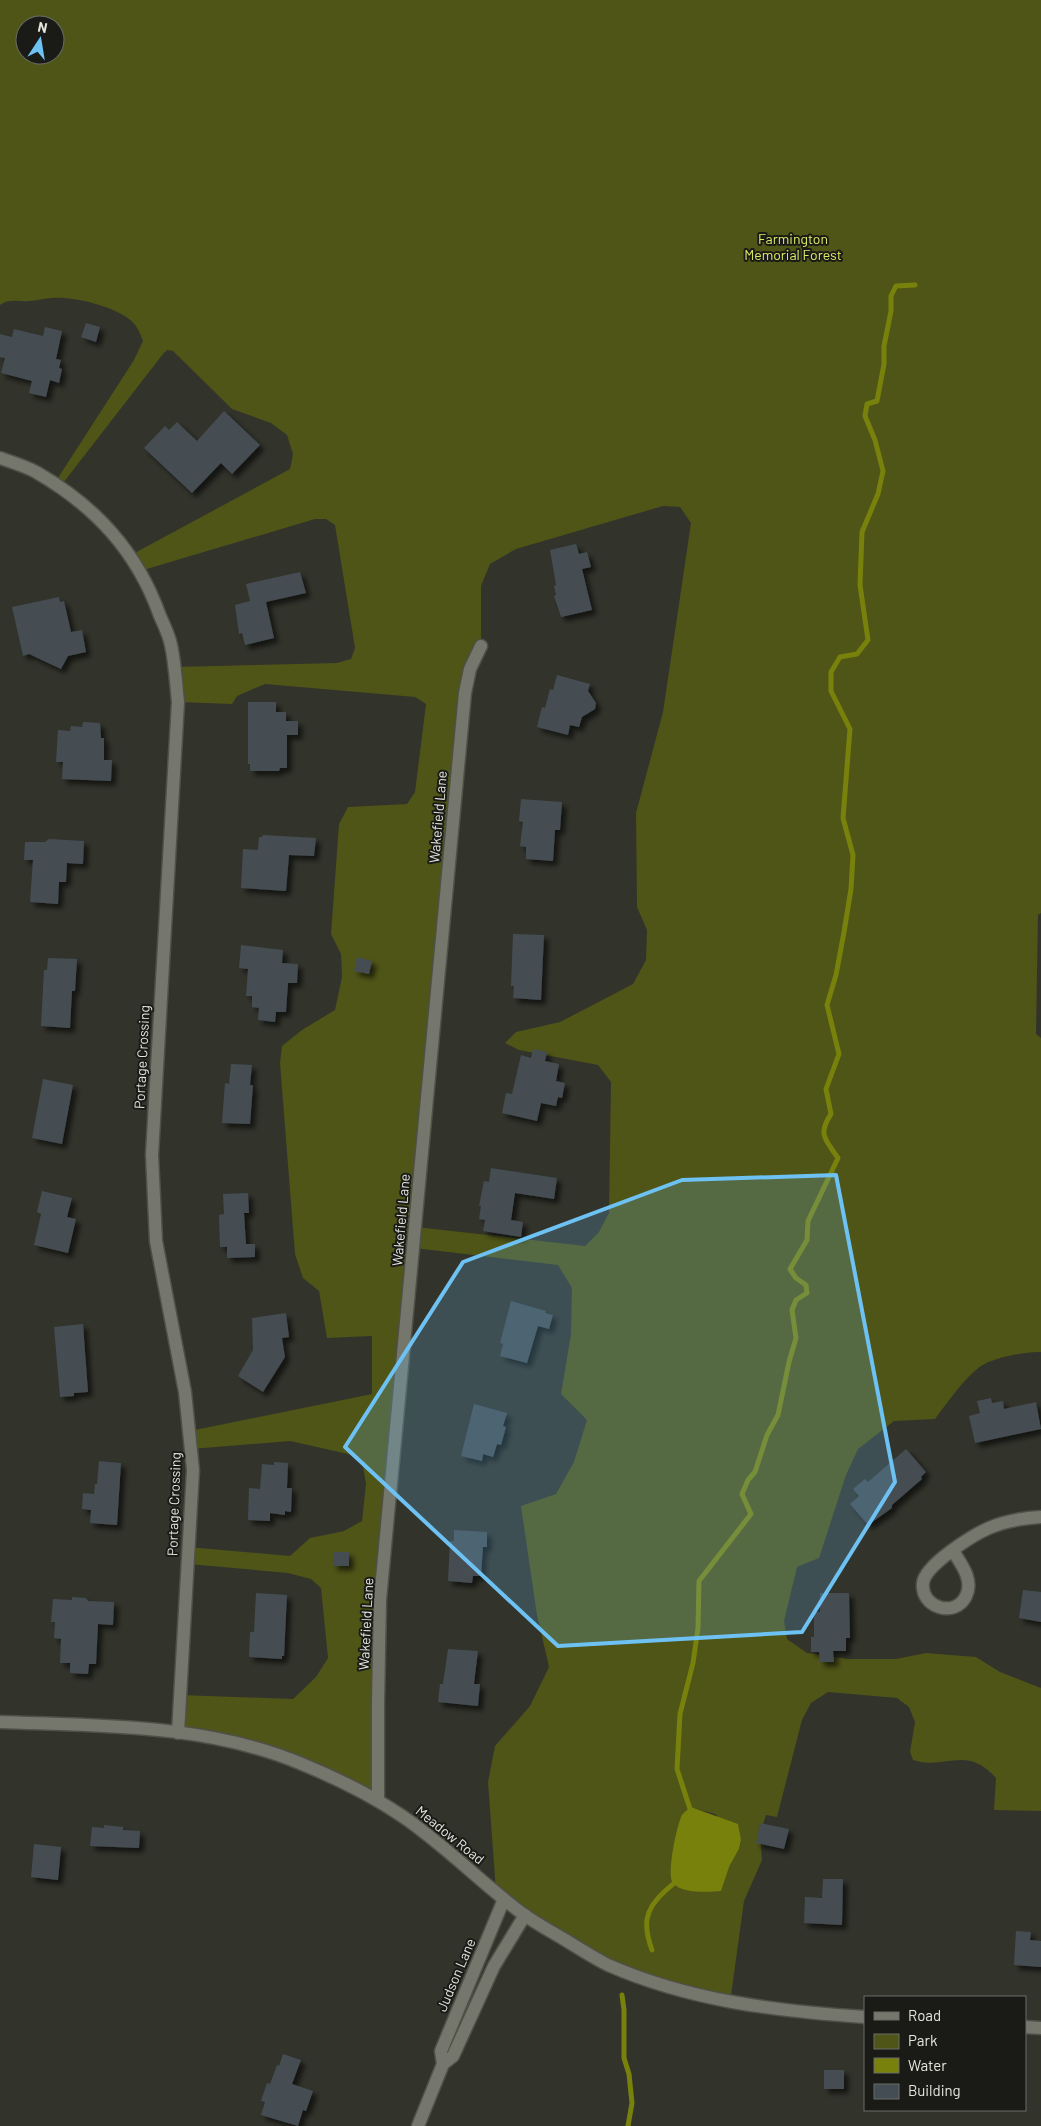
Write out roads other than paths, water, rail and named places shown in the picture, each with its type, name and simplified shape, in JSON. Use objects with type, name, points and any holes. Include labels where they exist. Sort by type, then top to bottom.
[{"type":"street","name":"Portage Crossing","points":[[0,458],[34,471],[48,479],[73,496],[101,521],[131,555],[151,590],[171,644],[178,702],[152,1156],[156,1241],[186,1392],[193,1470],[178,1733]]},
{"type":"street","name":"Wakefield Lane","points":[[378,1801],[380,1600],[465,693],[470,669],[481,646]]},
{"type":"street","points":[[953,1551],[968,1578],[968,1593],[964,1600],[952,1608],[938,1608],[926,1598],[923,1592],[924,1577],[928,1570],[953,1551],[989,1528],[1027,1518],[1041,1517]]},
{"type":"street","name":"Meadow Road","points":[[0,1722],[103,1726],[216,1738],[299,1762],[340,1781],[402,1816],[525,1915],[606,1964],[661,1985],[720,2001],[771,2009],[864,2017]]},
{"type":"street","name":"Judson Lane","points":[[443,2064],[441,2051],[504,1899]]},
{"type":"street","name":"Judson Lane","points":[[418,2126],[443,2064],[453,2056],[494,1966],[525,1915]]},
{"type":"street","points":[[1026,2027],[1041,2028]]},
{"type":"water","points":[[691,1807],[738,1824],[741,1840],[739,1849],[729,1867],[721,1891],[689,1891],[677,1887],[671,1878],[671,1860],[678,1828],[682,1815]]},
{"type":"waterway","points":[[691,1812],[677,1769],[680,1714],[693,1663],[698,1628],[699,1581],[751,1514],[742,1494],[748,1480],[755,1472],[767,1435],[778,1415],[796,1338],[792,1310],[796,1300],[807,1293],[806,1285],[796,1278],[790,1269],[807,1240],[808,1221],[838,1158],[827,1142],[824,1132],[824,1127],[831,1114],[826,1089],[839,1054],[827,1005],[836,975],[844,932],[851,889],[853,855],[843,818],[850,729],[831,691],[831,672],[840,657],[857,654],[868,640],[860,585],[862,532],[878,494],[883,471],[875,440],[865,416],[867,404],[877,401],[884,364],[884,346],[891,311],[891,296],[896,286],[915,285]]},
{"type":"waterway","points":[[652,1950],[647,1933],[649,1911],[658,1898],[677,1880]]},
{"type":"waterway","points":[[622,1995],[624,2010],[624,2058],[629,2074],[632,2103],[628,2126]]},
{"type":"park label","name":"Farmington Memorial Forest","points":[[793,248]]}]
